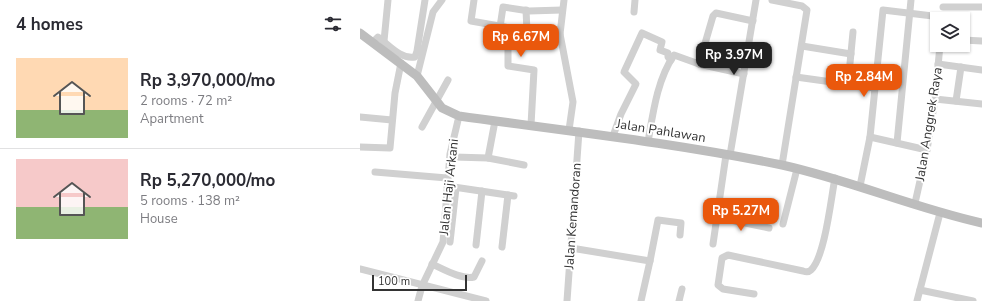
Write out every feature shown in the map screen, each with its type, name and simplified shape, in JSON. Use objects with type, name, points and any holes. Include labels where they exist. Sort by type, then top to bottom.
[{"type":"street","points":[[384,41],[388,0]]},
{"type":"street","points":[[373,42],[378,36],[399,54],[409,59],[415,58],[425,0]]},
{"type":"street","points":[[417,76],[433,12],[442,0]]},
{"type":"street","points":[[474,0],[471,21],[508,30],[508,66],[534,70],[531,125]]},
{"type":"street","name":"Jalan Kemandoran","points":[[564,0],[560,34],[574,102],[571,248],[567,301]]},
{"type":"street","points":[[634,12],[636,0]]},
{"type":"street","points":[[712,244],[744,74],[756,0]]},
{"type":"street","points":[[772,0],[793,2],[807,10],[782,165]]},
{"type":"street","points":[[897,143],[912,0]]},
{"type":"street","points":[[943,4],[982,7]]},
{"type":"street","points":[[500,27],[503,7],[526,10],[562,10]]},
{"type":"street","points":[[526,10],[527,31],[560,34]]},
{"type":"street","points":[[860,186],[870,137],[883,10],[930,16]]},
{"type":"street","points":[[699,64],[713,14],[716,13],[753,21]]},
{"type":"street","points":[[848,84],[854,32]]},
{"type":"street","name":"Jalan Pahlawan","points":[[360,33],[401,62],[417,76],[446,110],[459,116],[613,136],[782,165],[835,178],[915,203],[940,213],[982,223]]},
{"type":"street","points":[[613,136],[620,114],[636,84],[624,72],[642,34],[662,42],[660,50],[668,53],[668,58],[671,60]]},
{"type":"street","points":[[970,40],[982,41]]},
{"type":"street","points":[[802,46],[851,54]]},
{"type":"street","name":"Jalan Anggrek Raya","points":[[915,203],[927,150],[935,99],[939,52]]},
{"type":"street","points":[[648,142],[659,86],[671,60],[676,55],[699,64],[744,74]]},
{"type":"street","points":[[360,147],[389,149],[401,62]]},
{"type":"street","points":[[938,64],[982,70]]},
{"type":"street","points":[[956,101],[961,67]]},
{"type":"street","points":[[796,77],[874,88]]},
{"type":"street","points":[[422,127],[448,80]]},
{"type":"street","points":[[935,99],[982,104]]},
{"type":"street","name":"Jalan Haji Arkani","points":[[418,301],[422,286],[441,248],[445,235],[447,178],[452,144],[459,116]]},
{"type":"street","points":[[360,117],[392,120]]},
{"type":"street","points":[[488,158],[495,121]]},
{"type":"street","points":[[870,137],[927,150]]},
{"type":"street","points":[[454,157],[488,158],[524,165]]},
{"type":"street","points":[[783,224],[797,169]]},
{"type":"street","points":[[375,172],[447,178]]},
{"type":"street","points":[[754,294],[723,289],[718,285],[722,258],[728,255],[802,271],[809,271],[812,269],[821,251],[835,178]]},
{"type":"street","points":[[447,186],[511,195],[502,246]]},
{"type":"street","points":[[450,242],[456,188]]},
{"type":"street","points":[[476,244],[482,191]]},
{"type":"street","points":[[917,301],[940,213]]},
{"type":"street","points":[[716,217],[769,228]]},
{"type":"street","points":[[641,301],[658,220],[681,223],[680,235]]},
{"type":"street","points":[[571,248],[650,261]]},
{"type":"street","points":[[432,264],[448,272],[472,278],[474,277],[482,261]]},
{"type":"street","points":[[360,269],[422,286],[486,301]]},
{"type":"street","points":[[679,301],[682,289]]},
{"type":"street","points":[[920,290],[973,301]]}]
